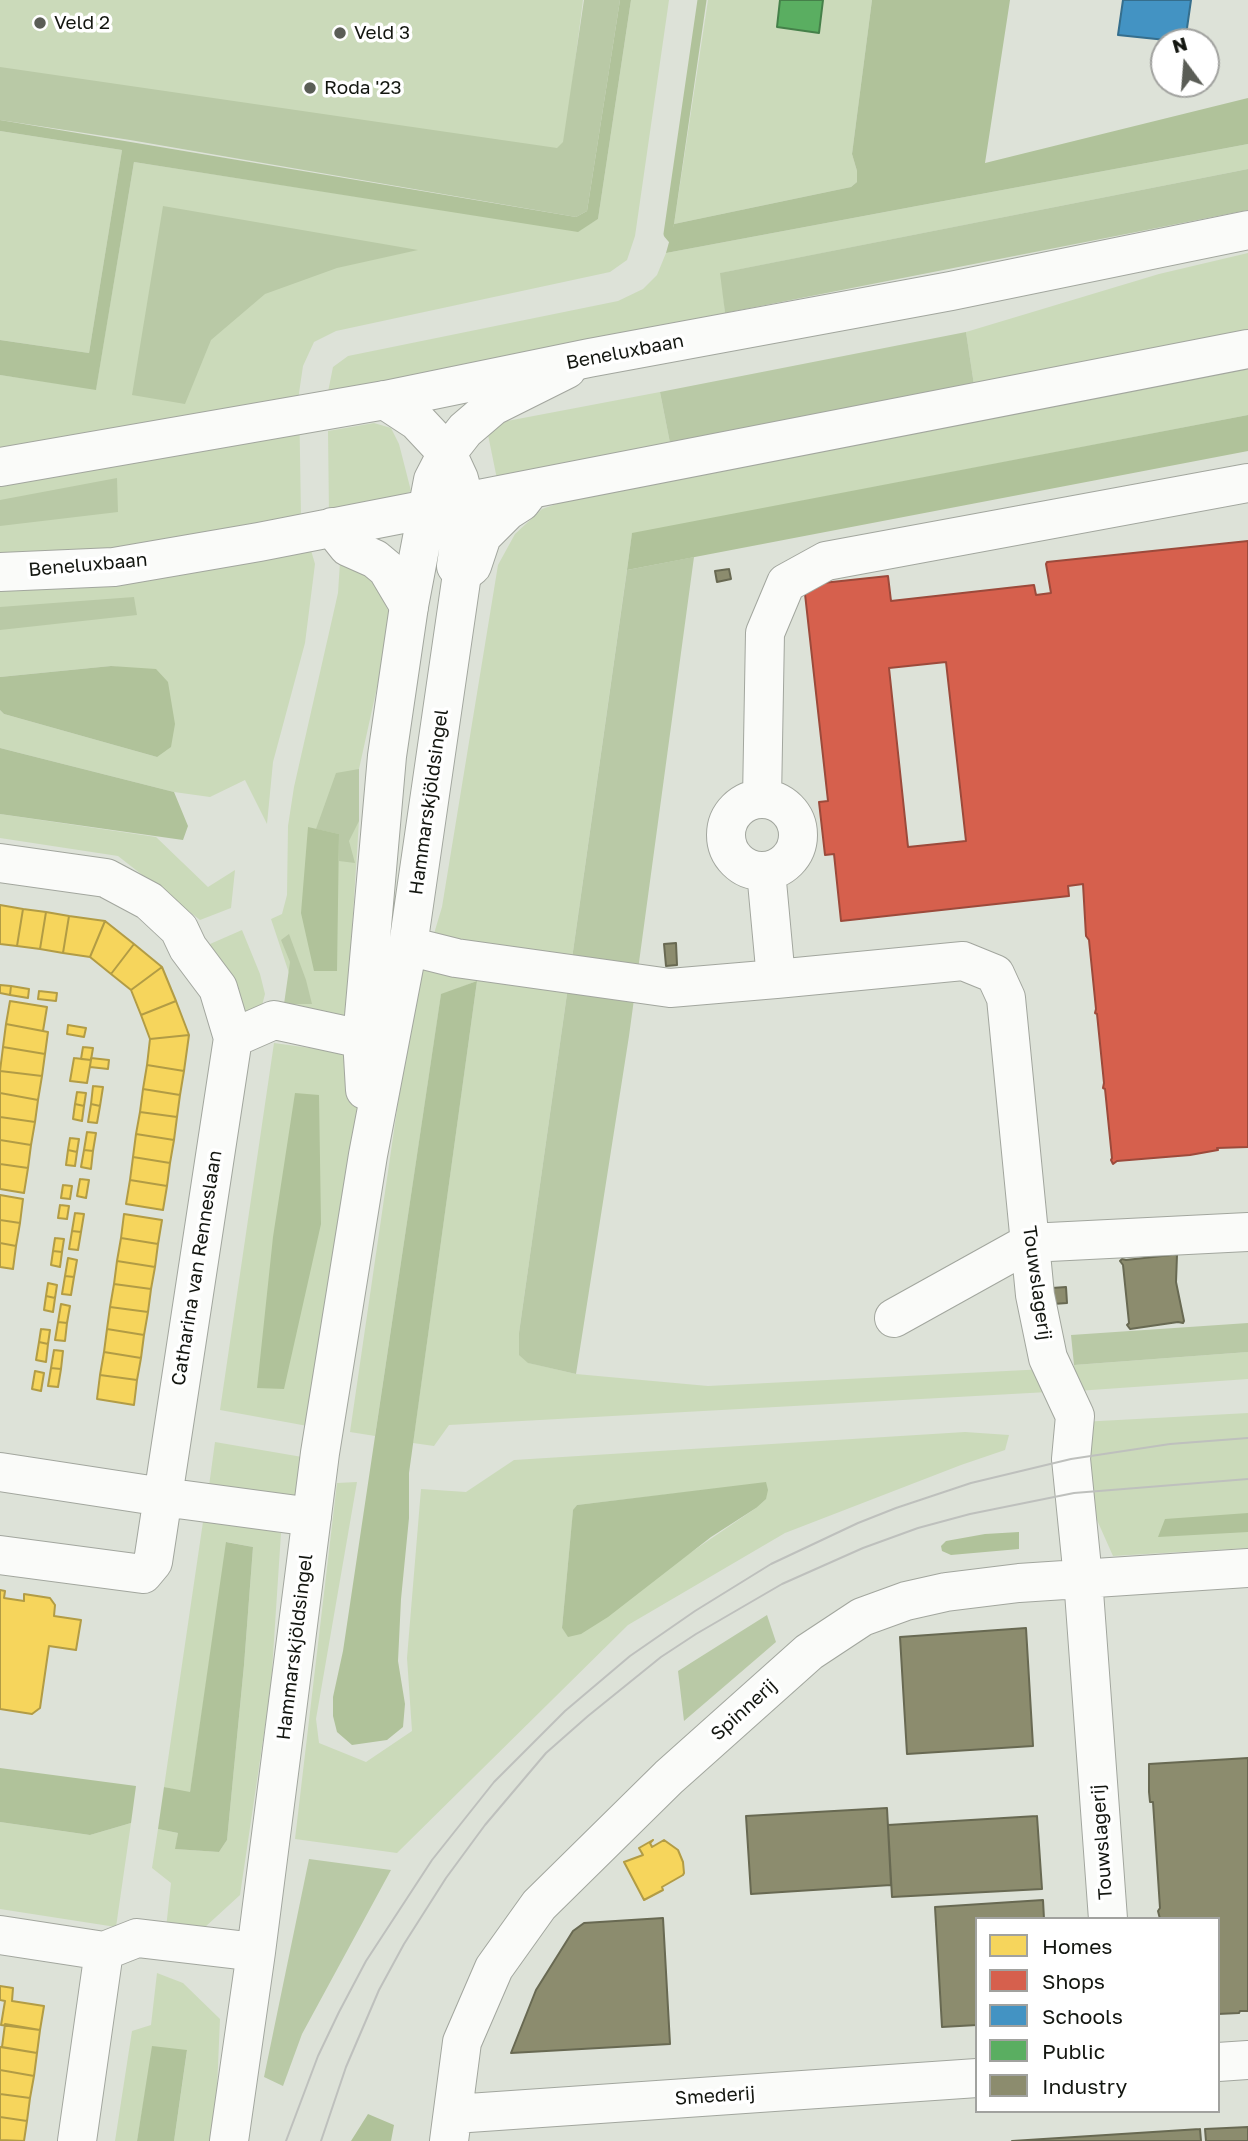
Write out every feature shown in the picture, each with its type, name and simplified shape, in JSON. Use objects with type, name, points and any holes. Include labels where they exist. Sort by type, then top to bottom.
[{"type":"street","name":"Beneluxbaan","points":[[0,467],[386,400],[589,358],[951,291],[1248,230]]},
{"type":"street","name":"Beneluxbaan","points":[[0,572],[114,567],[465,502],[1248,349]]},
{"type":"street","name":"Hammarskjöldsingel","points":[[229,2141],[320,1453],[368,1154],[387,755],[409,606],[433,480],[447,453],[465,430],[493,406],[589,358]]},
{"type":"street","name":"Hammarskjöldsingel","points":[[375,1042],[408,946],[463,575],[456,566],[465,502],[459,479],[447,453],[417,421],[386,400]]},
{"type":"street","points":[[762,799],[765,633],[786,583],[826,561],[1248,483]]},
{"type":"street","points":[[463,575],[472,566],[482,536],[507,511],[521,502],[532,487]]},
{"type":"street","points":[[332,527],[348,547],[375,559],[387,569],[409,606]]},
{"type":"street","points":[[762,799],[774,801],[790,811],[797,825],[799,838],[788,861],[779,868],[766,872],[754,871],[740,864],[727,846],[725,834],[733,813],[747,802],[762,799]]},
{"type":"street","name":"Catharina van Renneslaan","points":[[0,863],[106,878],[149,901],[179,929],[188,948],[218,988],[233,1038],[153,1562],[144,1574],[0,1555]]},
{"type":"street","points":[[766,872],[776,979]]},
{"type":"street","name":"Touwslagerij","points":[[408,946],[456,958],[670,988],[962,961],[995,974],[1006,998],[1035,1295],[1048,1358],[1075,1416],[1071,1459],[1083,1578],[1108,1917]]},
{"type":"street","points":[[233,1038],[275,1020],[375,1042]]},
{"type":"street","points":[[894,1318],[1030,1244],[1248,1232]]},
{"type":"street","points":[[0,1472],[312,1517]]},
{"type":"street","name":"Spinnerij","points":[[452,2128],[462,2042],[494,1968],[539,1905],[669,1777],[809,1652],[862,1617],[906,1601],[970,1589],[1083,1578],[1248,1568]]},
{"type":"street","points":[[0,1935],[104,1951],[137,1938],[256,1952]]},
{"type":"street","points":[[77,2141],[104,1951]]},
{"type":"street","points":[[1220,2062],[1248,2060]]},
{"type":"street","name":"Smederij","points":[[452,2128],[975,2078]]},
{"type":"shaded area","name":"Roda '23","points":[[0,0],[583,0],[562,163],[0,81]]},
{"type":"shaded area","points":[[584,0],[620,0],[587,211],[576,217],[0,120],[0,67],[557,148],[563,142]]},
{"type":"shaded area","points":[[620,0],[631,0],[598,219],[578,232],[134,162],[96,390],[0,375],[0,340],[89,353],[122,150],[0,131],[0,120],[576,217],[587,211]]},
{"type":"shaded area","points":[[631,0],[669,0],[635,236],[627,260],[610,272],[336,331],[314,342],[303,366],[299,393],[301,516],[315,564],[305,643],[273,762],[267,824],[245,780],[210,797],[174,792],[0,748],[0,710],[4,714],[157,757],[131,669],[111,666],[0,677],[0,375],[96,389],[134,162],[578,231],[598,219]]},
{"type":"shaded area","points":[[708,0],[872,0],[852,154],[857,182],[851,187],[674,224]]},
{"type":"shaded area","points":[[872,0],[1010,0],[985,163],[1248,98],[1248,144],[666,253],[674,224],[851,187],[857,182],[852,154]]},
{"type":"shaded area","points":[[0,131],[122,150],[89,353],[0,340]]},
{"type":"shaded area","points":[[1248,144],[1248,169],[721,273],[725,313],[328,392],[333,367],[348,356],[618,301],[643,289],[657,275],[666,253]]},
{"type":"shaded area","points":[[1248,169],[1248,210],[725,313],[720,273]]},
{"type":"shaded area","points":[[163,206],[418,250],[337,268],[265,294],[211,340],[185,404],[132,395]]},
{"type":"shaded area","points":[[1248,253],[1248,330],[974,385],[966,332],[1159,274]]},
{"type":"shaded area","points":[[966,332],[974,385],[670,443],[660,392]]},
{"type":"shaded area","points":[[1248,369],[1248,415],[632,534],[519,1333],[529,1363],[576,1374],[708,1386],[1046,1369],[1048,1392],[449,1425],[434,1446],[413,1443],[477,981],[441,995],[375,1436],[350,1432],[412,1007],[442,907],[498,565],[515,534],[542,509],[592,492]]},
{"type":"shaded area","points":[[660,392],[670,443],[497,479],[486,425]]},
{"type":"shaded area","points":[[1248,415],[1248,451],[627,570],[632,533]]},
{"type":"shaded area","points":[[374,423],[391,428],[399,444],[411,491],[398,498],[329,515],[328,431]]},
{"type":"shaded area","points":[[117,478],[118,512],[0,526],[0,500]]},
{"type":"shaded area","points":[[694,557],[629,1036],[576,1374],[528,1363],[519,1355],[519,1333],[627,570]]},
{"type":"shaded area","points":[[340,562],[360,567],[378,588],[390,615],[385,651],[359,769],[359,821],[347,1008],[340,1023],[283,1016],[290,976],[271,919],[282,914],[287,895],[288,826],[294,787],[338,593]]},
{"type":"shaded area","points":[[134,597],[137,615],[0,630],[0,607]]},
{"type":"shaded area","points":[[111,666],[156,669],[168,682],[175,724],[171,747],[157,757],[4,714],[0,710],[0,677]]},
{"type":"shaded area","points":[[0,748],[174,792],[188,826],[183,840],[0,814]]},
{"type":"shaded area","points":[[359,769],[359,821],[349,841],[355,863],[339,861],[339,834],[316,829],[336,773]]},
{"type":"shaded area","points":[[0,814],[156,837],[208,887],[235,870],[231,908],[200,920],[118,856],[0,838]]},
{"type":"shaded area","points":[[308,827],[339,834],[337,971],[314,971],[301,913]]},
{"type":"shaded area","points":[[242,930],[265,994],[260,1013],[238,1011],[210,944]]},
{"type":"shaded area","points":[[289,934],[312,1004],[284,1004],[290,962],[281,940]]},
{"type":"shaded area","points":[[477,981],[409,1473],[409,1518],[398,1661],[405,1704],[403,1727],[387,1740],[352,1745],[337,1732],[333,1716],[333,1697],[343,1651],[441,994]]},
{"type":"shaded area","points":[[274,1043],[368,1056],[313,1427],[220,1410]]},
{"type":"shaded area","points":[[295,1093],[319,1095],[321,1224],[284,1389],[257,1388],[273,1237]]},
{"type":"shaded area","points":[[1248,1323],[1248,1352],[1074,1365],[1071,1335]]},
{"type":"shaded area","points":[[1248,1352],[1248,1379],[1077,1391],[1074,1365]]},
{"type":"shaded area","points":[[1248,1413],[1248,1548],[1113,1556],[1097,1520],[1081,1422]]},
{"type":"shaded area","points":[[965,1432],[1009,1435],[1005,1450],[785,1533],[628,1625],[397,1853],[295,1839],[337,1483],[357,1482],[316,1719],[319,1743],[366,1762],[412,1731],[407,1658],[421,1489],[466,1492],[514,1460]],"holes":[[[765,1483],[756,1508],[568,1636],[562,1628],[573,1511],[577,1505]]]},
{"type":"shaded area","points":[[215,1442],[308,1458],[302,1502],[209,1486]]},
{"type":"shaded area","points":[[766,1482],[766,1499],[756,1508],[711,1537],[608,1617],[581,1634],[568,1637],[562,1628],[573,1510],[577,1505]]},
{"type":"shaded area","points":[[1248,1513],[1248,1532],[1158,1537],[1165,1519]]},
{"type":"shaded area","points":[[204,1515],[281,1533],[271,1686],[240,1895],[204,1928],[166,1928],[171,1883],[152,1868],[158,1829],[178,1833],[176,1849],[219,1852],[227,1840],[244,1665],[253,1547],[227,1542],[190,1793],[164,1787]]},
{"type":"shaded area","points":[[1019,1532],[1019,1549],[951,1555],[942,1551],[941,1546],[946,1541],[985,1534]]},
{"type":"shaded area","points":[[226,1542],[253,1547],[227,1840],[219,1852],[175,1849],[178,1833],[158,1829],[164,1787],[190,1792]]},
{"type":"shaded area","points":[[767,1615],[776,1642],[684,1721],[678,1671]]},
{"type":"shaded area","points":[[0,1768],[136,1786],[131,1823],[90,1835],[0,1822]]},
{"type":"shaded area","points":[[0,1822],[90,1835],[131,1823],[116,1927],[0,1909]]},
{"type":"shaded area","points":[[309,1859],[391,1870],[302,2034],[283,2086],[264,2077]]},
{"type":"shaded area","points":[[157,1973],[183,1983],[220,2019],[217,2089],[210,2141],[174,2141],[187,2051],[153,2047],[137,2141],[115,2141],[132,2031],[151,2025]]},
{"type":"shaded area","points":[[152,2046],[187,2050],[174,2141],[137,2141]]},
{"type":"shaded area","points":[[368,2114],[394,2125],[391,2141],[351,2141]]},
{"type":"building: Homes","points":[[0,905],[23,909],[17,946],[0,944]]},
{"type":"building: Homes","points":[[23,909],[46,912],[40,949],[17,946]]},
{"type":"building: Homes","points":[[46,912],[69,916],[63,953],[40,949]]},
{"type":"building: Homes","points":[[69,916],[105,921],[90,957],[63,953]]},
{"type":"building: Homes","points":[[105,921],[134,944],[111,974],[90,957]]},
{"type":"building: Homes","points":[[134,944],[162,967],[131,990],[111,974]]},
{"type":"building: Homes","points":[[162,967],[176,1001],[141,1015],[131,990]]},
{"type":"building: Homes","points":[[0,985],[11,986],[10,995],[0,993]]},
{"type":"building: Homes","points":[[11,986],[29,989],[28,998],[10,995]]},
{"type":"building: Homes","points":[[39,991],[57,993],[56,1001],[38,999]]},
{"type":"building: Homes","points":[[10,1001],[47,1007],[43,1031],[6,1024]]},
{"type":"building: Homes","points":[[176,1001],[189,1035],[150,1039],[141,1015]]},
{"type":"building: Homes","points":[[6,1024],[48,1032],[45,1054],[3,1047]]},
{"type":"building: Homes","points":[[68,1025],[86,1028],[84,1037],[67,1034]]},
{"type":"building: Homes","points":[[189,1035],[184,1071],[147,1065],[150,1039]]},
{"type":"building: Homes","points":[[3,1047],[45,1054],[42,1076],[0,1071]]},
{"type":"building: Homes","points":[[83,1047],[93,1048],[91,1060],[81,1059]]},
{"type":"building: Homes","points":[[74,1058],[91,1060],[87,1083],[70,1081]]},
{"type":"building: Homes","points":[[91,1058],[109,1060],[108,1069],[90,1067]]},
{"type":"building: Homes","points":[[147,1065],[184,1071],[180,1095],[143,1089]]},
{"type":"building: Homes","points":[[0,1071],[42,1076],[38,1100],[0,1093]]},
{"type":"building: Homes","points":[[93,1086],[103,1087],[100,1106],[91,1104]]},
{"type":"building: Homes","points":[[143,1089],[180,1095],[177,1117],[140,1112]]},
{"type":"building: Homes","points":[[77,1092],[86,1093],[84,1106],[75,1104]]},
{"type":"building: Homes","points":[[0,1093],[38,1100],[35,1122],[0,1117]]},
{"type":"building: Homes","points":[[75,1104],[84,1106],[82,1121],[73,1119]]},
{"type":"building: Homes","points":[[91,1104],[100,1106],[97,1123],[88,1122]]},
{"type":"building: Homes","points":[[140,1112],[177,1117],[174,1140],[136,1134]]},
{"type":"building: Homes","points":[[0,1117],[35,1122],[31,1145],[0,1140]]},
{"type":"building: Homes","points":[[87,1132],[96,1133],[93,1151],[84,1150]]},
{"type":"building: Homes","points":[[136,1134],[174,1140],[170,1163],[133,1157]]},
{"type":"building: Homes","points":[[70,1138],[79,1139],[77,1152],[68,1150]]},
{"type":"building: Homes","points":[[0,1140],[31,1145],[28,1168],[0,1164]]},
{"type":"building: Homes","points":[[68,1150],[77,1152],[75,1166],[66,1165]]},
{"type":"building: Homes","points":[[84,1150],[93,1151],[91,1169],[81,1167]]},
{"type":"building: Homes","points":[[133,1157],[170,1163],[167,1186],[130,1180]]},
{"type":"building: Homes","points":[[0,1164],[28,1168],[24,1193],[0,1189]]},
{"type":"building: Homes","points":[[80,1179],[89,1180],[86,1198],[77,1196]]},
{"type":"building: Homes","points":[[130,1180],[167,1186],[163,1210],[126,1204]]},
{"type":"building: Homes","points":[[63,1185],[72,1186],[70,1199],[61,1198]]},
{"type":"building: Homes","points":[[0,1195],[23,1199],[20,1223],[0,1220]]},
{"type":"building: Homes","points":[[60,1205],[69,1206],[67,1219],[58,1218]]},
{"type":"building: Homes","points":[[75,1213],[84,1214],[81,1232],[72,1231]]},
{"type":"building: Homes","points":[[124,1214],[162,1220],[158,1244],[121,1238]]},
{"type":"building: Homes","points":[[0,1220],[20,1223],[16,1246],[0,1243]]},
{"type":"building: Homes","points":[[72,1231],[81,1232],[78,1250],[69,1249]]},
{"type":"building: Homes","points":[[55,1238],[64,1239],[62,1252],[53,1251]]},
{"type":"building: Homes","points":[[121,1238],[158,1244],[155,1267],[117,1261]]},
{"type":"building: Homes","points":[[0,1243],[16,1246],[13,1269],[0,1267]]},
{"type":"building: Homes","points":[[53,1251],[62,1252],[60,1267],[51,1265]]},
{"type":"building: Homes","points":[[68,1258],[77,1260],[74,1277],[65,1276]]},
{"type":"building: Homes","points":[[117,1261],[155,1267],[151,1289],[114,1284]]},
{"type":"building: Homes","points":[[65,1276],[74,1277],[71,1295],[62,1294]]},
{"type":"building: Homes","points":[[48,1283],[57,1285],[55,1298],[46,1296]]},
{"type":"building: Homes","points":[[114,1284],[151,1289],[148,1312],[110,1307]]},
{"type":"building: Homes","points":[[46,1296],[55,1298],[53,1312],[44,1310]]},
{"type":"building: Homes","points":[[61,1304],[70,1306],[67,1323],[58,1322]]},
{"type":"building: Homes","points":[[110,1307],[148,1312],[144,1335],[107,1329]]},
{"type":"building: Homes","points":[[58,1322],[67,1323],[65,1341],[55,1340]]},
{"type":"building: Homes","points":[[41,1329],[50,1330],[48,1344],[39,1342]]},
{"type":"building: Homes","points":[[107,1329],[144,1335],[141,1358],[104,1352]]},
{"type":"building: Homes","points":[[39,1342],[48,1344],[46,1362],[36,1360]]},
{"type":"building: Homes","points":[[54,1350],[63,1351],[61,1369],[51,1368]]},
{"type":"building: Homes","points":[[104,1352],[141,1358],[137,1380],[100,1375]]},
{"type":"building: Homes","points":[[51,1368],[61,1369],[58,1387],[48,1386]]},
{"type":"building: Homes","points":[[35,1371],[44,1373],[41,1391],[32,1389]]},
{"type":"building: Homes","points":[[100,1375],[137,1380],[134,1405],[97,1399]]},
{"type":"building: Homes","points":[[0,1590],[5,1591],[4,1598],[24,1601],[24,1594],[50,1598],[55,1605],[54,1616],[81,1620],[76,1650],[49,1646],[40,1708],[32,1714],[0,1709]]},
{"type":"building: Homes","points":[[653,1840],[650,1843],[652,1847],[664,1840],[678,1850],[684,1873],[662,1887],[663,1890],[644,1900],[624,1862],[643,1855],[639,1848]]},
{"type":"building: Homes","points":[[0,1986],[13,1988],[12,2001],[44,2006],[40,2030],[1,2025],[5,2001],[0,2000]]},
{"type":"building: Homes","points":[[5,2024],[40,2030],[37,2053],[2,2047]]},
{"type":"building: Homes","points":[[0,2047],[37,2053],[34,2076],[0,2070]]},
{"type":"building: Homes","points":[[0,2070],[34,2076],[30,2098],[0,2094]]},
{"type":"building: Homes","points":[[0,2094],[30,2098],[27,2121],[0,2117]]},
{"type":"building: Homes","points":[[0,2117],[27,2121],[24,2141],[0,2140]]},
{"type":"building: Shops","points":[[1248,541],[1248,1147],[1217,1148],[1218,1150],[1190,1155],[1117,1161],[1113,1164],[1089,940],[1086,936],[1083,884],[1068,886],[1069,896],[841,921],[834,854],[825,855],[819,802],[828,801],[804,585],[888,576],[891,601],[1034,585],[1036,595],[1051,593],[1047,562]],"holes":[[[946,662],[966,841],[908,847],[889,668]]]},
{"type":"building: Schools","points":[[1123,0],[1191,0],[1187,28],[1150,28],[1150,38],[1118,35]]},
{"type":"building: Public","points":[[780,0],[823,0],[819,33],[777,27]]},
{"type":"building: Industry","points":[[729,569],[731,579],[717,582],[715,571]]},
{"type":"building: Industry","points":[[676,943],[677,965],[666,966],[664,944]]},
{"type":"building: Industry","points":[[1172,1253],[1177,1255],[1176,1282],[1183,1323],[1130,1329],[1127,1325],[1129,1323],[1123,1265],[1120,1261]]},
{"type":"building: Industry","points":[[1066,1287],[1067,1303],[1053,1304],[1052,1288]]},
{"type":"building: Industry","points":[[1026,1628],[1033,1746],[907,1754],[900,1637]]},
{"type":"building: Industry","points":[[1248,1758],[1248,2011],[1220,2014],[1220,1917],[1160,1917],[1149,1764]]},
{"type":"building: Industry","points":[[887,1808],[891,1885],[751,1894],[746,1816]]},
{"type":"building: Industry","points":[[1037,1816],[1042,1889],[892,1897],[888,1825]]},
{"type":"building: Industry","points":[[1043,1900],[1044,1917],[975,1917],[975,2025],[942,2027],[935,1907]]},
{"type":"building: Industry","points":[[663,1918],[670,2044],[511,2053],[536,1990],[573,1931],[584,1923]]},
{"type":"building: Industry","points":[[1248,2127],[1248,2141],[1206,2141],[1205,2129]]},
{"type":"building: Industry","points":[[1200,2129],[1201,2141],[1012,2141]]},
{"type":"waterway","points":[[674,241],[668,234],[702,0]]},
{"type":"tram line","points":[[286,2141],[318,2056],[339,2012],[366,1961],[432,1860],[494,1782],[565,1711],[630,1656],[695,1611],[771,1564],[896,1508],[971,1483],[1071,1459],[1170,1444],[1248,1438]]},
{"type":"tram line","points":[[321,2141],[346,2067],[379,1990],[404,1944],[446,1878],[485,1825],[546,1753],[661,1657],[782,1584],[863,1548],[918,1528],[970,1514],[1074,1493],[1248,1479]]},
{"type":"place","name":"Veld 2","points":[[40,23]]},
{"type":"place","name":"Veld 3","points":[[340,33]]},
{"type":"place","name":"Roda '23","points":[[310,88]]}]
